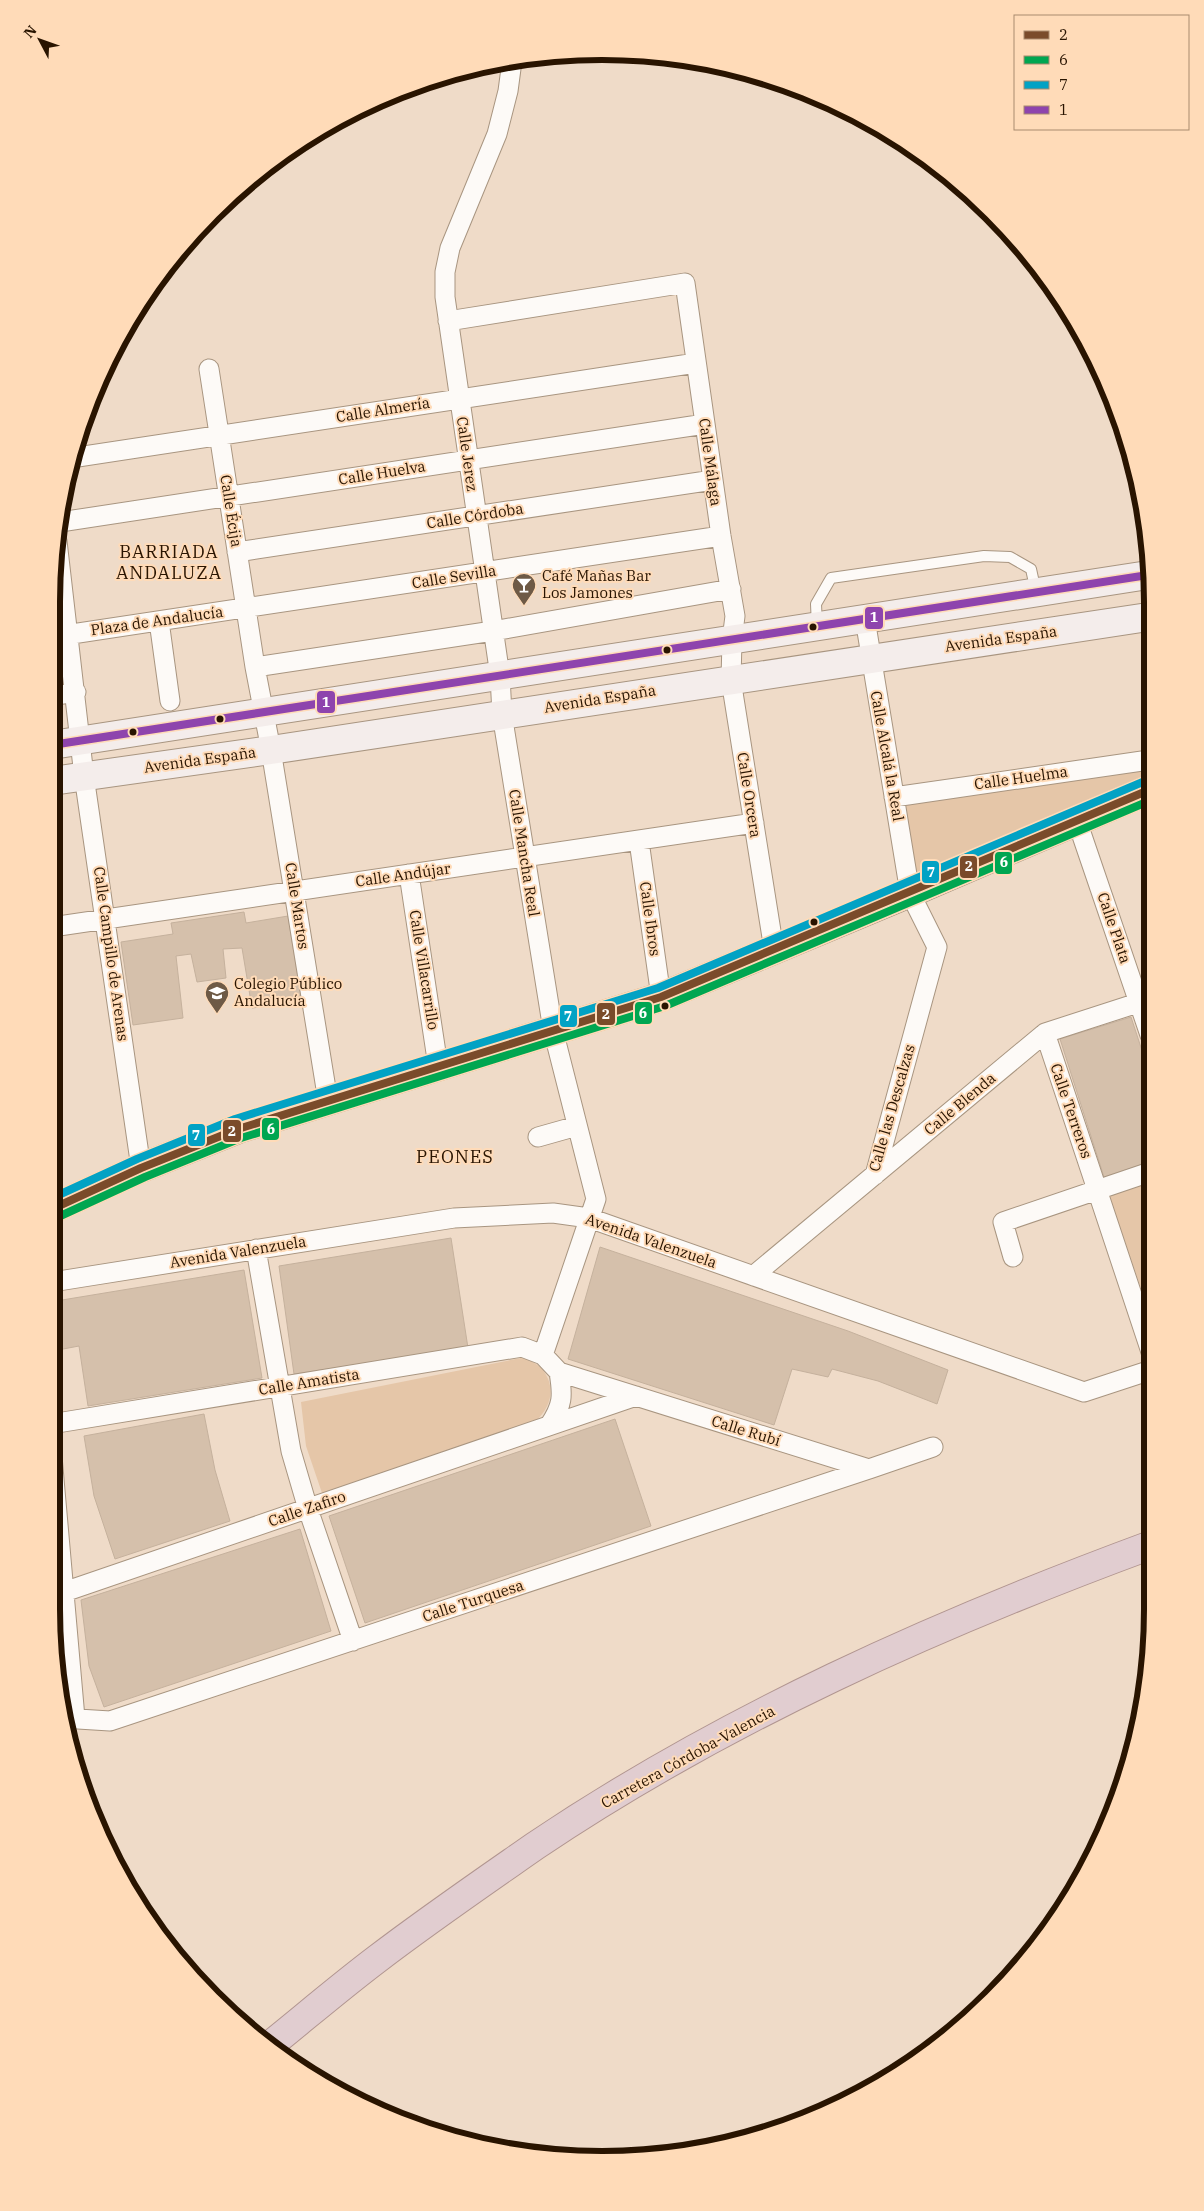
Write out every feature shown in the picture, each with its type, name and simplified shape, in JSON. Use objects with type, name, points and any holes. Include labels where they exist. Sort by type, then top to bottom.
[{"type":"highway","name":"Carretera Córdoba-Valencia","points":[[275,2041],[376,1959],[537,1845],[636,1784],[722,1735],[877,1656],[1075,1574],[1144,1548]]},
{"type":"main road","points":[[60,744],[1143,576]]},
{"type":"main road","name":"Avenida España","points":[[60,780],[271,750],[1144,619]]},
{"type":"main road","points":[[60,1205],[142,1168],[238,1129],[661,997],[1144,792]]},
{"type":"street","name":"Calle Jerez","points":[[500,676],[448,321],[445,272],[450,248],[496,134],[508,91],[511,68]]},
{"type":"street","name":"Calle Málaga","points":[[448,321],[684,284],[721,536],[735,616],[732,640]]},
{"type":"street","name":"Calle Almería","points":[[80,457],[696,363]]},
{"type":"street","name":"Calle Écija","points":[[209,369],[255,667],[264,711]]},
{"type":"street","name":"Calle Huelva","points":[[66,521],[705,424]]},
{"type":"street","name":"Calle Córdoba","points":[[237,552],[713,480]]},
{"type":"street","name":"Calle Sevilla","points":[[246,608],[721,536]]},
{"type":"street","points":[[255,667],[493,630],[731,589]]},
{"type":"street","name":"Plaza de Andalucía","points":[[60,635],[246,608]]},
{"type":"street","name":"Calle Alcalá la Real","points":[[865,619],[870,659],[910,893]]},
{"type":"street","points":[[159,621],[170,701]]},
{"type":"street","name":"Calle Campillo de Arenas","points":[[60,635],[76,692],[84,776],[142,1168]]},
{"type":"street","name":"Calle Orcera","points":[[732,640],[731,680],[774,950]]},
{"type":"street","name":"Calle Mancha Real","points":[[500,676],[502,714],[552,1030],[596,1198],[543,1355]]},
{"type":"street","points":[[60,695],[76,692]]},
{"type":"street","name":"Calle Martos","points":[[264,711],[328,1100]]},
{"type":"street","name":"Calle Huelma","points":[[894,797],[1144,761]]},
{"type":"street","name":"Calle Plata","points":[[1077,821],[1144,1001]]},
{"type":"street","name":"Calle Andújar","points":[[60,926],[754,823]]},
{"type":"street","name":"Calle Ibros","points":[[639,841],[661,997]]},
{"type":"street","name":"Calle Villacarrillo","points":[[409,874],[438,1066]]},
{"type":"street","name":"Calle las Descalzas","points":[[753,1276],[875,1175],[937,947],[910,893]]},
{"type":"street","points":[[1045,1033],[1144,1001]]},
{"type":"street","name":"Calle Blenda","points":[[875,1175],[1045,1033]]},
{"type":"street","name":"Calle Terreros","points":[[1045,1033],[1144,1331]]},
{"type":"street","points":[[538,1137],[577,1126]]},
{"type":"street","points":[[1013,1257],[1003,1222],[1144,1174]]},
{"type":"street","name":"Avenida Valenzuela","points":[[60,1281],[454,1218],[553,1213],[589,1218],[1084,1392],[1144,1372]]},
{"type":"street","points":[[256,1249],[291,1451],[308,1509],[353,1640]]},
{"type":"street","name":"Calle Amatista","points":[[60,1423],[522,1347],[543,1355],[559,1372]]},
{"type":"street","points":[[549,1426],[559,1411],[563,1395],[559,1372]]},
{"type":"street","name":"Calle Rubí","points":[[559,1372],[869,1469]]},
{"type":"street","name":"Calle Zafiro","points":[[64,1592],[636,1396]]},
{"type":"street","points":[[869,1469],[933,1447]]},
{"type":"street","name":"Calle Turquesa","points":[[71,1718],[110,1721],[869,1469]]},
{"type":"street","points":[[60,1547],[64,1592],[68,1704]]},
{"type":"lane","points":[[818,627],[816,604],[831,578],[984,556],[1010,556],[1031,569],[1036,593]]},
{"type":"shaded area","points":[[1144,768],[1144,777],[913,881],[901,801]]},
{"type":"shaded area","points":[[1144,1184],[1144,1298],[1109,1195]]},
{"type":"shaded area","points":[[521,1358],[530,1360],[540,1367],[549,1382],[549,1402],[536,1421],[322,1493],[306,1446],[301,1402]]},
{"type":"building","points":[[244,912],[246,923],[288,916],[302,1002],[252,1008],[242,948],[223,949],[226,978],[197,982],[191,954],[176,956],[183,1018],[133,1025],[121,942],[173,934],[171,923]]},
{"type":"building","points":[[1131,1017],[1144,1057],[1144,1164],[1104,1177],[1060,1039]]},
{"type":"building","points":[[451,1238],[468,1348],[294,1374],[279,1266]]},
{"type":"building","points":[[600,1247],[848,1331],[948,1370],[937,1404],[878,1381],[832,1369],[828,1377],[792,1369],[774,1425],[568,1359]]},
{"type":"building","points":[[244,1270],[262,1378],[88,1406],[79,1346],[60,1350],[60,1300]]},
{"type":"building","points":[[204,1414],[215,1470],[230,1521],[115,1559],[94,1496],[84,1436]]},
{"type":"building","points":[[615,1419],[651,1526],[365,1623],[329,1516]]},
{"type":"building","points":[[300,1529],[331,1631],[104,1707],[89,1666],[81,1600]]},
{"type":"transit line","name":"1","points":[[60,744],[1143,576]]},
{"type":"transit line","name":"7","points":[[60,1194],[137,1159],[235,1119],[658,988],[1144,781]]},
{"type":"transit line","name":"2","points":[[60,1205],[141,1168],[238,1129],[661,997],[1144,792]]},
{"type":"transit line","name":"6","points":[[60,1216],[145,1177],[241,1138],[665,1006],[1144,803]]},
{"type":"place","name":"Café Mañas Bar Los Jamones","points":[[524,606]]},
{"type":"place","name":"Colegio Público Andalucía","points":[[217,1014]]},
{"type":"district","name":"BARRIADA ANDALUZA","points":[[169,562]]},
{"type":"district","name":"PEONES","points":[[455,1157]]}]
